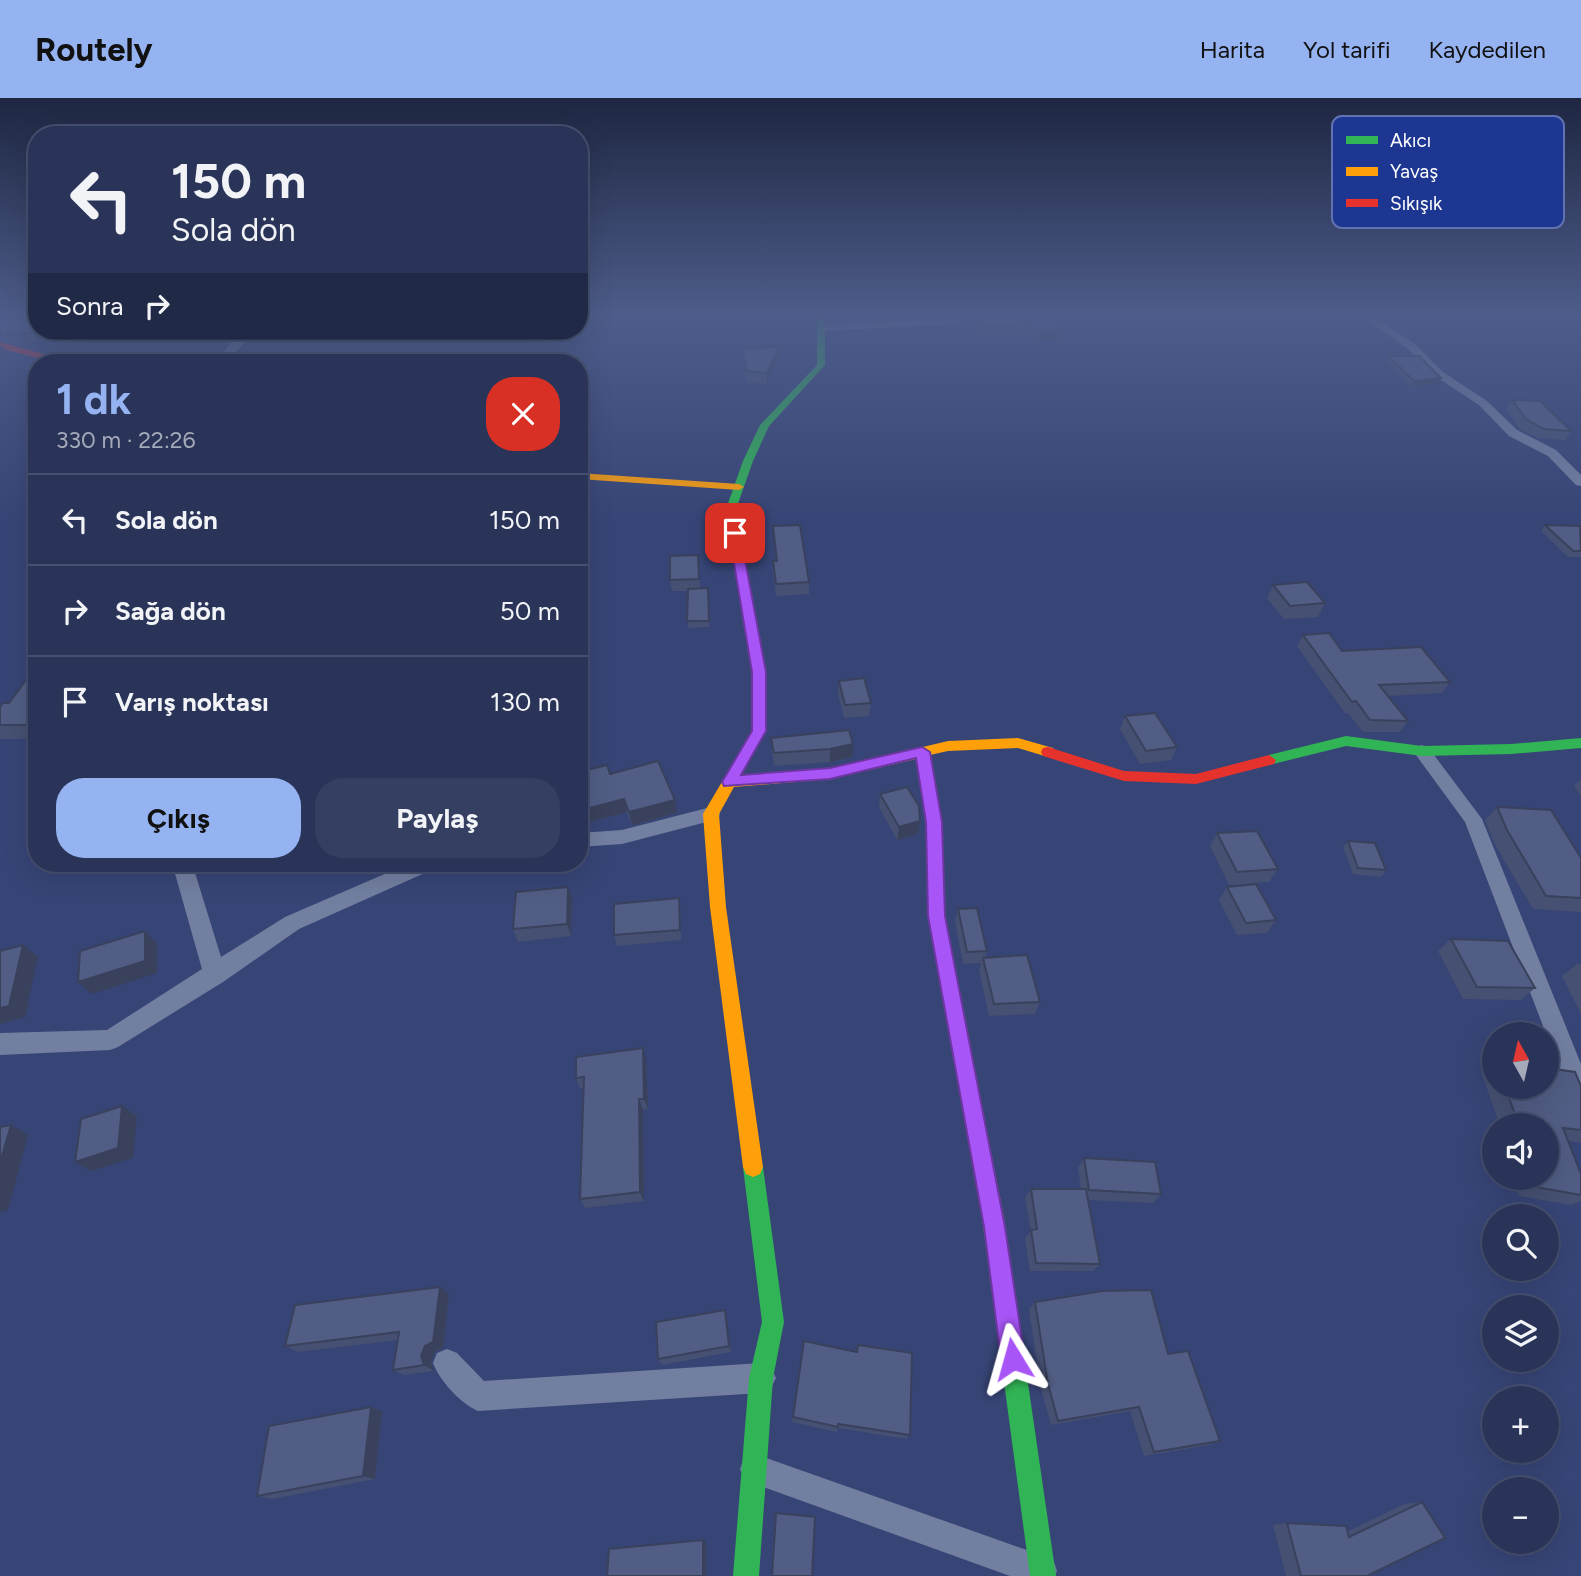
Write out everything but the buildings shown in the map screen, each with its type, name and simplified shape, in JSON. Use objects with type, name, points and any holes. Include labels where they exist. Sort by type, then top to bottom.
[{"type":"street","points":[[747,1576],[761,1378],[773,1322],[718,907],[711,814],[759,731],[759,672],[731,509],[765,425],[803,384]]},
{"type":"street","points":[[1453,384],[1483,403],[1513,433],[1552,453],[1581,482]]},
{"type":"street","points":[[1563,464],[1581,467]]},
{"type":"street","points":[[588,477],[739,487]]},
{"type":"street","points":[[729,782],[830,774],[948,746],[1018,743],[1124,776],[1196,779],[1346,741],[1422,751],[1511,749],[1581,743]]},
{"type":"street","points":[[1422,751],[1473,819],[1581,1094]]},
{"type":"street","points":[[755,1469],[1042,1574],[995,1227],[936,916],[934,822],[922,752]]},
{"type":"street","points":[[588,839],[622,837],[711,814]]},
{"type":"street","points":[[185,872],[215,975]]},
{"type":"street","points":[[0,1044],[110,1040],[215,975],[292,923],[408,872]]},
{"type":"street","points":[[447,1363],[478,1396],[761,1378]]},
{"type":"traffic: fast","points":[[744,585],[731,509],[748,461],[765,425],[803,384]]},
{"type":"traffic: fast","points":[[1269,760],[1346,741],[1422,751],[1511,749],[1581,743]]},
{"type":"traffic: fast","points":[[746,1576],[761,1378],[773,1322],[753,1167]]},
{"type":"traffic: fast","points":[[993,1218],[1043,1576]]},
{"type":"traffic: slow","points":[[588,477],[739,487]]},
{"type":"traffic: slow","points":[[744,585],[759,672],[759,731],[711,814],[718,907],[753,1167]]},
{"type":"traffic: slow","points":[[729,782],[830,774],[948,746],[1018,743],[1048,752]]},
{"type":"traffic: slow","points":[[922,752],[934,822],[936,916],[993,1218]]},
{"type":"traffic: jam","points":[[1048,752],[1124,776],[1196,779],[1269,760]]},
{"type":"route","points":[[735,533],[759,672],[759,731],[729,782],[830,774],[922,752],[934,822],[936,916],[995,1227],[1013,1359]]}]
